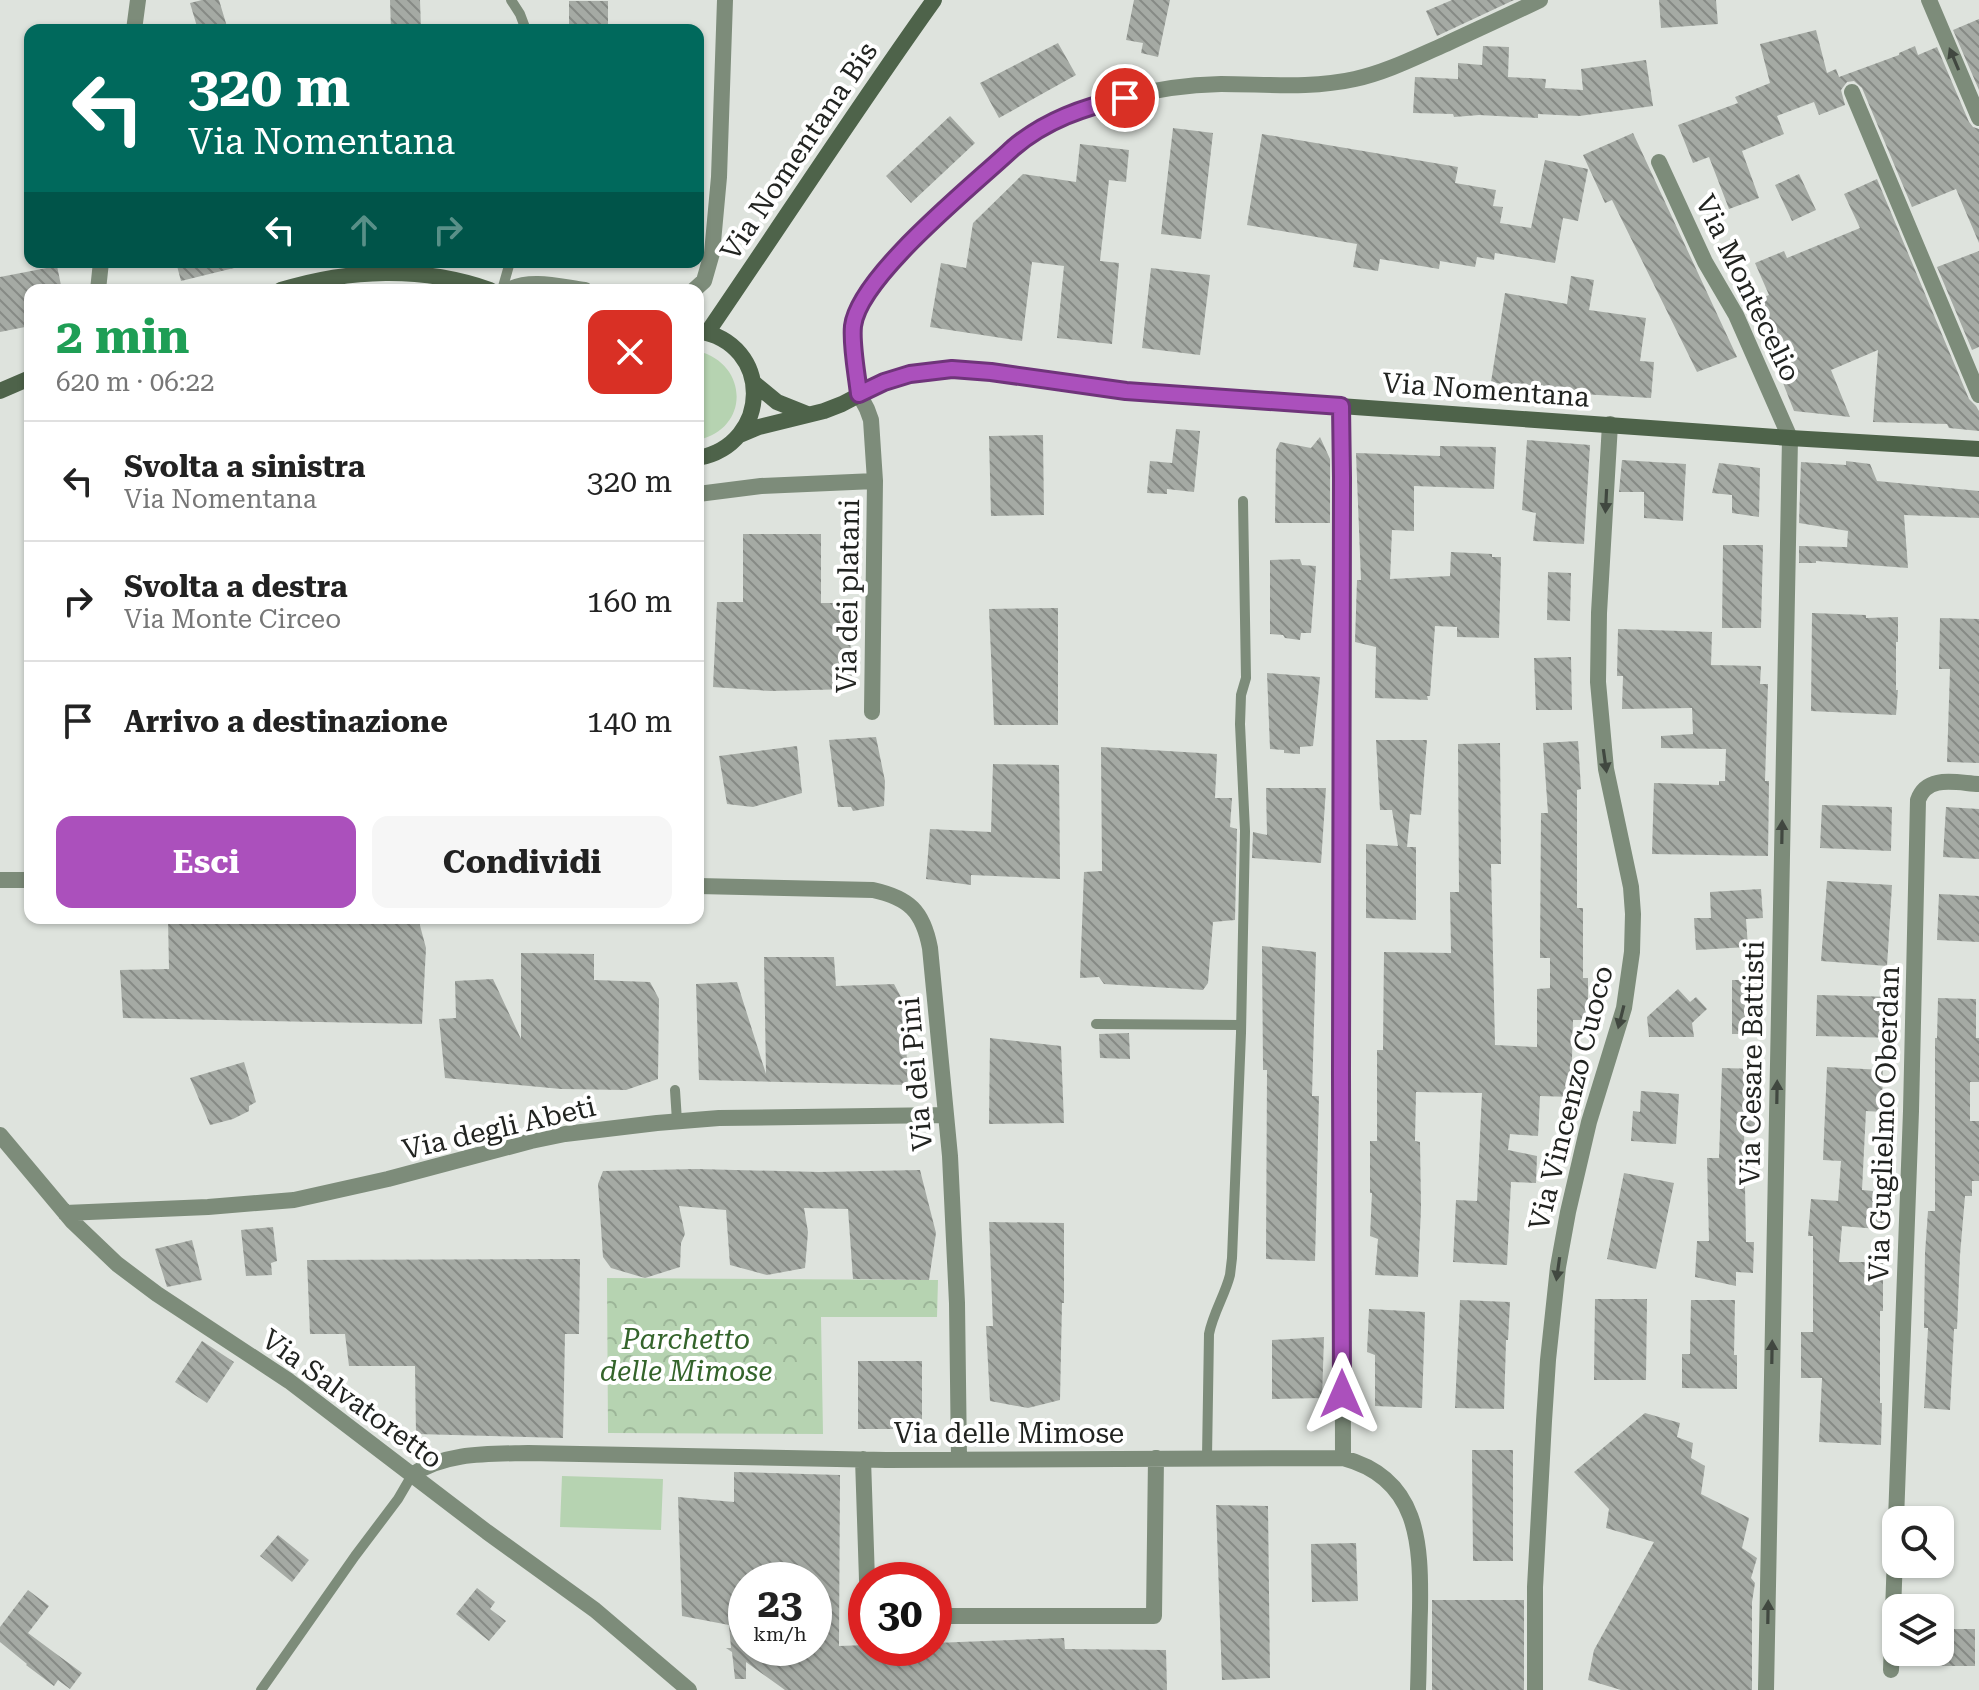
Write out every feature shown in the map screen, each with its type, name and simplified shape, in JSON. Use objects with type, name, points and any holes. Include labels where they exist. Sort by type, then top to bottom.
[{"type":"street","points":[[135,24],[138,0]]},
{"type":"street","points":[[701,284],[712,253],[719,177],[725,0]]},
{"type":"street","name":"Via Nomentana Bis","points":[[704,329],[761,255],[861,102],[934,0]]},
{"type":"street","name":"Via dei platani","points":[[872,712],[875,481],[871,420],[859,394],[853,326],[856,312],[864,299],[901,251],[1013,148],[1043,126],[1077,112],[1170,88],[1221,84],[1303,85],[1355,79],[1403,64],[1540,0]]},
{"type":"street","points":[[1929,0],[1979,118]]},
{"type":"street","points":[[1852,92],[1979,395]]},
{"type":"street","name":"Via Montecelio","points":[[1659,162],[1705,262],[1739,321],[1790,438]]},
{"type":"street","points":[[304,284],[330,277],[387,273],[437,276],[467,284]]},
{"type":"street","points":[[704,333],[724,340],[737,351],[748,366],[754,383],[750,420],[740,435]]},
{"type":"street","name":"Via Nomentana","points":[[704,457],[715,454],[740,435],[759,427],[835,407],[884,382],[937,370],[961,370],[1126,391],[1979,449]]},
{"type":"street","points":[[0,391],[24,381]]},
{"type":"street","points":[[754,383],[777,402],[808,415]]},
{"type":"street","points":[[1341,406],[1343,1458]]},
{"type":"street","name":"Via Vincenzo Cuoco","points":[[1535,1690],[1535,1587],[1548,1360],[1558,1267],[1575,1176],[1624,1008],[1632,952],[1633,900],[1606,769],[1598,682],[1610,424]]},
{"type":"street","name":"Via Cesare Battisti","points":[[1766,1690],[1790,438]]},
{"type":"street","name":"Via dei platani","points":[[704,493],[761,486],[875,481]]},
{"type":"street","name":"Via Guglielmo Oberdan","points":[[1897,1506],[1911,1111],[1918,800],[1922,790],[1931,784],[1979,784]]},
{"type":"street","points":[[0,880],[24,880]]},
{"type":"street","name":"Via dei Pini","points":[[704,886],[873,890],[895,896],[913,908],[923,924],[930,948],[950,1156],[957,1303],[959,1459]]},
{"type":"street","name":"Via degli Abeti","points":[[65,1213],[294,1200],[531,1141],[677,1121],[746,1117],[946,1115]]},
{"type":"street","name":"Via Salvatoretto","points":[[0,1135],[92,1243],[129,1274],[289,1381],[595,1610],[689,1690]]},
{"type":"street","name":"Via delle Mimose","points":[[412,1475],[427,1465],[445,1460],[502,1453],[863,1459],[1343,1458],[1361,1463],[1384,1478],[1401,1496],[1413,1521],[1420,1580],[1418,1690]]},
{"type":"street","points":[[952,1616],[1154,1616],[1156,1458]]},
{"type":"street","points":[[863,1459],[866,1562]]},
{"type":"street","name":"Via Guglielmo Oberdan","points":[[1891,1670],[1894,1578]]},
{"type":"lane","points":[[511,0],[524,24]]},
{"type":"lane","points":[[1207,1457],[1209,1334],[1226,1289],[1232,1258],[1241,1025],[1245,831],[1240,724],[1241,695],[1246,678],[1243,501]]},
{"type":"lane","points":[[1096,1024],[1241,1025]]},
{"type":"lane","points":[[675,1090],[677,1121]]},
{"type":"lane","points":[[261,1690],[412,1475]]},
{"type":"green space","points":[[704,353],[715,358],[727,369],[737,396],[727,423],[715,434],[704,438]]},
{"type":"green space","name":"Parchetto delle Mimose","points":[[607,1278],[938,1280],[937,1317],[821,1317],[823,1434],[608,1433]]},
{"type":"green space","points":[[562,1476],[663,1479],[661,1530],[560,1527]]},
{"type":"building","points":[[219,0],[226,24],[196,24],[190,3]]},
{"type":"building","points":[[390,0],[420,0],[421,24],[391,24]]},
{"type":"building","points":[[1134,0],[1170,0],[1158,57],[1141,53],[1143,43],[1126,40]]},
{"type":"building","points":[[1452,0],[1514,0],[1437,36],[1426,11]]},
{"type":"building","points":[[1659,0],[1716,0],[1718,24],[1661,28]]},
{"type":"building","points":[[569,1],[608,1],[608,24],[569,24]]},
{"type":"building","points":[[1979,19],[1979,90],[1953,30]]},
{"type":"building","points":[[1816,30],[1827,73],[1836,69],[1839,77],[1915,46],[1918,55],[1937,47],[1969,122],[1979,129],[1979,243],[1956,189],[1912,207],[1862,88],[1854,81],[1847,82],[1841,90],[1845,105],[1819,115],[1814,102],[1777,116],[1784,134],[1742,151],[1759,198],[1729,209],[1709,157],[1693,163],[1678,125],[1738,103],[1735,97],[1770,83],[1760,44]]},
{"type":"building","points":[[1058,43],[1076,75],[999,118],[980,83]]},
{"type":"building","points":[[1483,46],[1509,47],[1508,77],[1546,79],[1545,88],[1583,90],[1581,69],[1646,60],[1653,106],[1579,116],[1538,114],[1538,118],[1413,113],[1415,77],[1458,79],[1458,63],[1482,65]]},
{"type":"building","points":[[950,116],[975,143],[911,203],[886,176]]},
{"type":"building","points":[[1173,128],[1213,133],[1201,239],[1161,234]]},
{"type":"building","points":[[1633,133],[1737,357],[1697,372],[1612,200],[1605,203],[1583,155]]},
{"type":"building","points":[[1262,134],[1458,167],[1455,183],[1496,190],[1493,206],[1503,207],[1500,223],[1531,228],[1545,160],[1588,169],[1578,221],[1563,218],[1555,263],[1495,253],[1494,260],[1477,257],[1475,267],[1440,261],[1439,269],[1380,259],[1378,271],[1353,267],[1357,244],[1247,225]]},
{"type":"building","points":[[1080,144],[1129,150],[1126,182],[1109,180],[1100,261],[1119,263],[1112,344],[1057,338],[1064,266],[1032,262],[1022,341],[930,327],[941,263],[966,268],[973,223],[1023,174],[1076,182]]},
{"type":"building","points":[[1799,174],[1816,210],[1792,221],[1775,185]]},
{"type":"building","points":[[1877,179],[1969,399],[1979,411],[1979,431],[1949,428],[1947,424],[1873,422],[1878,350],[1831,370],[1850,417],[1794,411],[1783,383],[1786,382],[1768,340],[1773,338],[1757,300],[1769,295],[1755,263],[1784,251],[1787,258],[1860,228],[1844,194]]},
{"type":"building","points":[[1979,251],[1979,347],[1972,350],[1937,267]]},
{"type":"building","points":[[57,268],[61,284],[24,284],[24,327],[0,332],[0,277]]},
{"type":"building","points":[[178,268],[234,268],[181,281]]},
{"type":"building","points":[[1151,268],[1210,275],[1200,355],[1142,348]]},
{"type":"building","points":[[1571,276],[1594,280],[1589,310],[1646,318],[1640,361],[1654,362],[1651,398],[1546,392],[1491,382],[1505,293],[1567,304]]},
{"type":"building","points":[[1176,429],[1200,431],[1194,492],[1167,489],[1167,494],[1147,493],[1150,461],[1172,463]]},
{"type":"building","points":[[1043,435],[1044,515],[991,516],[989,436]]},
{"type":"building","points":[[1320,437],[1330,459],[1330,523],[1275,523],[1276,450],[1280,442],[1311,448]]},
{"type":"building","points":[[1527,440],[1590,445],[1584,544],[1533,541],[1536,513],[1522,510]]},
{"type":"building","points":[[1440,446],[1496,447],[1494,489],[1414,486],[1414,531],[1392,530],[1390,579],[1450,576],[1451,552],[1501,557],[1499,638],[1457,637],[1457,627],[1435,626],[1428,700],[1375,698],[1376,647],[1355,642],[1357,580],[1361,580],[1356,453],[1440,456]]},
{"type":"building","points":[[1622,460],[1686,464],[1683,521],[1644,518],[1644,492],[1619,492]]},
{"type":"building","points":[[1846,461],[1870,464],[1877,481],[1979,491],[1979,518],[1904,515],[1908,568],[1816,561],[1799,563],[1799,546],[1847,547],[1848,531],[1799,523],[1801,462],[1846,465]]},
{"type":"building","points":[[1719,463],[1760,468],[1759,517],[1732,513],[1732,495],[1712,493]]},
{"type":"building","points":[[743,534],[821,534],[821,603],[848,603],[853,689],[771,691],[713,687],[717,602],[743,602]]},
{"type":"building","points":[[1723,545],[1763,545],[1761,628],[1722,628]]},
{"type":"building","points":[[1300,559],[1302,565],[1316,566],[1311,633],[1301,633],[1300,640],[1270,634],[1270,560]]},
{"type":"building","points":[[1548,572],[1571,573],[1570,621],[1547,620]]},
{"type":"building","points":[[1058,608],[1058,725],[994,725],[989,609]]},
{"type":"building","points":[[1812,613],[1866,615],[1866,618],[1898,617],[1896,715],[1811,711]]},
{"type":"building","points":[[1940,618],[1979,619],[1979,763],[1947,762],[1950,669],[1939,669]]},
{"type":"building","points":[[1618,629],[1712,632],[1711,665],[1761,666],[1760,684],[1768,684],[1765,781],[1769,781],[1768,856],[1652,854],[1654,783],[1719,785],[1719,781],[1725,781],[1726,749],[1661,748],[1661,736],[1693,734],[1692,708],[1622,709],[1623,676],[1617,676]]},
{"type":"building","points":[[1571,657],[1572,710],[1536,710],[1534,658]]},
{"type":"building","points":[[1267,673],[1320,677],[1313,746],[1300,747],[1300,754],[1270,749]]},
{"type":"building","points":[[876,737],[885,781],[884,806],[853,811],[851,807],[838,807],[829,740]]},
{"type":"building","points":[[1376,740],[1427,740],[1421,815],[1410,814],[1407,847],[1416,847],[1416,920],[1366,918],[1366,844],[1398,846],[1392,810],[1380,810]]},
{"type":"building","points":[[1578,741],[1581,789],[1577,790],[1577,908],[1583,908],[1583,978],[1588,978],[1588,1020],[1573,1020],[1571,1097],[1540,1096],[1538,1136],[1510,1134],[1508,1150],[1537,1156],[1536,1183],[1511,1182],[1507,1265],[1453,1262],[1456,1200],[1477,1201],[1482,1093],[1416,1092],[1415,1141],[1420,1142],[1421,1208],[1418,1277],[1375,1275],[1378,1239],[1370,1236],[1370,1141],[1377,1141],[1377,1050],[1383,1050],[1384,952],[1451,953],[1450,892],[1459,892],[1458,744],[1500,743],[1501,864],[1491,864],[1495,1045],[1537,1047],[1537,989],[1550,988],[1550,958],[1540,958],[1541,813],[1548,813],[1543,743]]},
{"type":"building","points":[[797,746],[802,793],[753,807],[727,804],[719,756]]},
{"type":"building","points":[[1101,747],[1217,754],[1215,798],[1232,798],[1230,827],[1237,829],[1235,920],[1213,922],[1208,983],[1203,990],[1104,984],[1099,977],[1080,978],[1084,872],[1102,871]]},
{"type":"building","points":[[993,764],[1059,765],[1060,879],[971,875],[971,885],[926,879],[930,829],[991,832]]},
{"type":"building","points":[[1266,788],[1326,788],[1321,863],[1252,858],[1253,832],[1267,835]]},
{"type":"building","points":[[1822,805],[1892,807],[1891,851],[1820,848]]},
{"type":"building","points":[[1946,807],[1979,809],[1979,859],[1943,857]]},
{"type":"building","points":[[1827,881],[1892,885],[1887,966],[1821,961]]},
{"type":"building","points":[[1761,889],[1763,918],[1746,919],[1748,947],[1696,950],[1694,918],[1711,918],[1710,892]]},
{"type":"building","points":[[1939,894],[1979,896],[1979,942],[1937,940]]},
{"type":"building","points":[[168,924],[420,924],[426,948],[422,1024],[123,1018],[120,970],[169,969]]},
{"type":"building","points":[[1262,946],[1316,952],[1312,1096],[1319,1096],[1315,1261],[1266,1259],[1267,1070],[1263,1070]]},
{"type":"building","points":[[521,953],[594,954],[594,980],[650,982],[659,999],[658,1079],[626,1090],[561,1089],[445,1078],[439,1019],[456,1018],[455,981],[493,979],[521,1039]]},
{"type":"building","points":[[764,957],[834,957],[836,986],[894,984],[902,999],[905,1018],[908,1085],[699,1080],[696,984],[737,982],[766,1074]]},
{"type":"building","points":[[1732,980],[1759,980],[1759,1034],[1732,1034]]},
{"type":"building","points":[[1678,989],[1690,1002],[1696,997],[1707,1009],[1692,1023],[1694,1037],[1649,1037],[1647,1017]]},
{"type":"building","points":[[1817,995],[1897,997],[1896,1038],[1816,1036]]},
{"type":"building","points":[[1938,998],[1976,999],[1976,1038],[1979,1038],[1979,1082],[1970,1082],[1970,1121],[1979,1121],[1979,1181],[1972,1181],[1972,1196],[1965,1196],[1950,1410],[1924,1408],[1928,1328],[1924,1328],[1925,1253],[1928,1211],[1935,1211],[1935,1038]]},
{"type":"building","points":[[1129,1033],[1130,1059],[1100,1058],[1099,1034]]},
{"type":"building","points":[[990,1038],[1061,1046],[1064,1123],[989,1124]]},
{"type":"building","points":[[244,1062],[256,1102],[249,1106],[249,1111],[233,1119],[210,1125],[190,1078]]},
{"type":"building","points":[[1827,1067],[1883,1070],[1882,1112],[1866,1111],[1862,1190],[1873,1191],[1872,1201],[1892,1202],[1890,1230],[1842,1226],[1839,1262],[1883,1262],[1883,1311],[1880,1311],[1881,1445],[1819,1442],[1822,1378],[1801,1378],[1801,1332],[1813,1332],[1813,1236],[1808,1236],[1811,1199],[1838,1201],[1841,1161],[1823,1160]]},
{"type":"building","points":[[1722,1068],[1759,1069],[1757,1133],[1744,1132],[1746,1242],[1754,1242],[1753,1273],[1736,1272],[1736,1286],[1695,1277],[1697,1241],[1709,1241],[1707,1158],[1719,1158]]},
{"type":"building","points":[[1641,1091],[1679,1094],[1676,1144],[1631,1141],[1633,1111],[1640,1112]]},
{"type":"building","points":[[696,1169],[819,1172],[920,1170],[936,1233],[929,1280],[853,1279],[848,1209],[804,1208],[808,1232],[805,1268],[767,1275],[730,1265],[726,1210],[679,1206],[685,1234],[681,1243],[680,1267],[645,1278],[611,1268],[603,1257],[598,1184],[603,1171]]},
{"type":"building","points":[[1624,1173],[1674,1183],[1656,1269],[1607,1259]]},
{"type":"building","points":[[989,1222],[1064,1223],[1060,1400],[1028,1408],[990,1401],[986,1326],[993,1326]]},
{"type":"building","points":[[273,1227],[277,1261],[271,1263],[272,1275],[246,1276],[241,1230]]},
{"type":"building","points":[[192,1240],[202,1280],[167,1287],[155,1249]]},
{"type":"building","points":[[580,1259],[579,1334],[565,1334],[563,1438],[416,1434],[415,1366],[349,1366],[345,1334],[310,1334],[307,1260]]},
{"type":"building","points":[[1595,1299],[1647,1299],[1646,1380],[1594,1380]]},
{"type":"building","points":[[1460,1300],[1510,1302],[1504,1409],[1455,1408]]},
{"type":"building","points":[[1691,1300],[1735,1300],[1737,1389],[1682,1388],[1682,1354],[1690,1354]]},
{"type":"building","points":[[1369,1309],[1425,1312],[1422,1408],[1375,1406],[1375,1355],[1367,1352]]},
{"type":"building","points":[[1324,1337],[1322,1398],[1272,1399],[1272,1340]]},
{"type":"building","points":[[202,1341],[234,1362],[207,1403],[175,1382]]},
{"type":"building","points":[[858,1361],[922,1361],[922,1429],[858,1429]]},
{"type":"building","points":[[1645,1413],[1680,1423],[1677,1437],[1693,1443],[1691,1458],[1705,1466],[1701,1494],[1749,1518],[1742,1548],[1757,1558],[1751,1578],[1755,1583],[1752,1602],[1752,1690],[1621,1690],[1588,1680],[1594,1650],[1654,1542],[1606,1528],[1609,1509],[1574,1472]]},
{"type":"building","points":[[1472,1450],[1513,1450],[1513,1561],[1473,1561]]},
{"type":"building","points":[[734,1472],[840,1475],[839,1646],[848,1646],[848,1666],[952,1666],[952,1642],[1064,1638],[1065,1649],[1166,1650],[1167,1690],[785,1690],[752,1666],[832,1666],[832,1562],[728,1562],[728,1625],[682,1616],[678,1497],[734,1502]]},
{"type":"building","points":[[1216,1505],[1268,1506],[1270,1678],[1222,1680]]},
{"type":"building","points":[[278,1535],[309,1560],[292,1582],[260,1556]]},
{"type":"building","points":[[1356,1543],[1358,1601],[1312,1602],[1311,1544]]},
{"type":"building","points":[[477,1588],[495,1602],[490,1609],[506,1621],[489,1641],[456,1614]]},
{"type":"building","points":[[28,1590],[49,1606],[28,1633],[82,1673],[70,1689],[58,1680],[54,1686],[0,1642],[0,1627]]},
{"type":"building","points":[[1432,1600],[1524,1600],[1524,1690],[1432,1690]]},
{"type":"building","points":[[1954,1629],[1975,1629],[1975,1666],[1954,1666]]},
{"type":"building","points":[[734,1666],[746,1666],[746,1679],[735,1679]]},
{"type":"route","points":[[1125,98],[1077,112],[1033,132],[901,251],[856,312],[853,332],[859,394],[910,374],[952,369],[1126,391],[1341,406],[1342,1394]]}]
